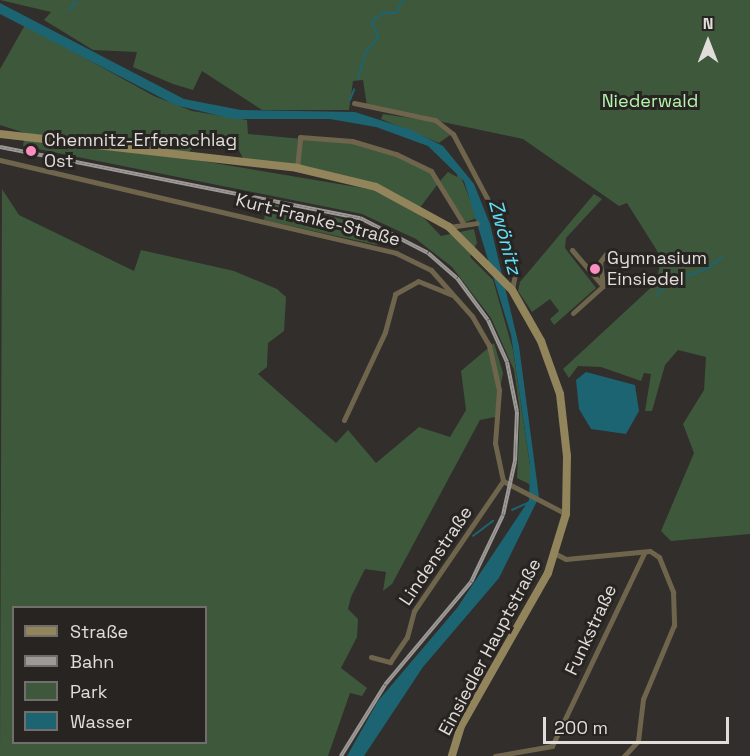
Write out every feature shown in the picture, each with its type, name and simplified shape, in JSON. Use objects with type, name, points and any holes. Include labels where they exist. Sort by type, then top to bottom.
[{"type":"main road","name":"Einsiedler Hauptstraße","points":[[0,134],[297,168],[376,187],[449,227],[512,290],[541,341],[560,394],[567,456],[566,514],[556,554],[461,726],[452,756]]},
{"type":"street","points":[[354,103],[435,120],[453,134],[499,221],[515,274],[512,290]]},
{"type":"street","points":[[297,168],[300,137],[352,141],[396,154],[431,171],[463,223]]},
{"type":"street","name":"Kurt-Franke-Straße","points":[[0,160],[396,253],[431,270],[472,316],[495,365],[495,442],[503,481]]},
{"type":"street","points":[[449,227],[463,223],[477,223]]},
{"type":"street","points":[[572,250],[603,286]]},
{"type":"street","points":[[603,286],[600,262],[605,255]]},
{"type":"street","points":[[344,420],[385,332],[395,294],[409,284],[429,282],[454,296]]},
{"type":"street","points":[[573,313],[603,286]]},
{"type":"street","points":[[503,481],[539,502],[566,514]]},
{"type":"street","name":"Lindenstraße","points":[[370,657],[390,662],[407,637],[414,611],[503,481]]},
{"type":"street","points":[[624,756],[638,741],[643,699],[674,625],[673,592],[659,557],[644,553]]},
{"type":"street","name":"Funkstraße","points":[[495,756],[552,746],[644,553],[566,559],[556,554]]},
{"type":"green space","name":"Niederwald","points":[[0,0],[750,0],[750,534],[671,541],[661,531],[694,453],[683,424],[704,390],[706,357],[678,350],[665,365],[652,411],[645,411],[651,374],[644,373],[641,381],[601,367],[578,366],[569,378],[563,369],[657,282],[661,257],[627,203],[619,206],[523,139],[367,106],[363,80],[353,81],[349,110],[262,110],[202,71],[193,90],[173,84],[133,67],[137,52],[93,50],[44,20],[51,12]]},
{"type":"green space","points":[[25,25],[154,96],[192,111],[247,120],[248,134],[369,145],[431,171],[440,181],[419,209],[376,187],[245,162],[233,139],[199,140],[184,158],[375,190],[424,218],[441,236],[474,229],[477,243],[470,257],[493,280],[513,350],[533,486],[517,478],[520,412],[514,370],[491,318],[452,267],[416,239],[362,214],[23,146],[25,133],[0,125],[0,69]]},
{"type":"green space","points":[[383,114],[432,121],[450,135],[439,143],[381,119]]},
{"type":"green space","points":[[458,169],[477,218],[463,223],[440,181],[448,172],[457,177]]},
{"type":"green space","points":[[2,189],[19,215],[134,271],[141,250],[234,271],[277,289],[286,297],[284,331],[268,343],[267,367],[258,374],[336,443],[348,430],[376,463],[419,427],[450,437],[466,410],[461,371],[494,343],[503,373],[495,417],[480,420],[392,584],[383,591],[386,572],[365,569],[351,597],[348,609],[358,619],[357,637],[341,668],[367,688],[362,696],[350,693],[328,756],[0,756]]},
{"type":"green space","points":[[594,194],[602,199],[566,238],[565,248],[596,288],[554,325],[550,319],[559,311],[550,299],[532,312],[518,291],[520,282]]},
{"type":"green space","points":[[267,203],[338,218],[381,234],[377,245],[264,220]]},
{"type":"water","points":[[0,3],[184,99],[241,110],[355,112],[411,130],[443,146],[474,184],[490,224],[519,346],[539,497],[499,578],[423,667],[364,756],[347,756],[378,701],[457,608],[529,500],[530,465],[511,335],[464,181],[428,146],[376,127],[330,119],[233,119],[175,105],[0,14]]},
{"type":"water","points":[[586,372],[635,385],[639,411],[626,434],[591,429],[579,409],[576,380]]},
{"type":"waterway","points":[[358,78],[366,52],[378,38],[372,22],[383,13],[396,13],[403,0]]},
{"type":"waterway","points":[[68,10],[77,2]]},
{"type":"waterway","points":[[350,100],[354,90]]},
{"type":"waterway","points":[[657,295],[666,284],[709,268],[723,256]]},
{"type":"waterway","points":[[512,510],[528,503]]},
{"type":"waterway","points":[[473,536],[493,521]]},
{"type":"railway","points":[[0,147],[360,218],[428,253],[457,278],[488,320],[507,362],[517,412],[515,461],[503,515],[471,582],[385,685],[341,756]]},
{"type":"place","name":"Chemnitz-Erfenschlag Ost","points":[[31,151]]},
{"type":"place","name":"Gymnasium Einsiedel","points":[[595,269]]},
{"type":"water label","name":"Zwönitz","points":[[505,237]]}]
